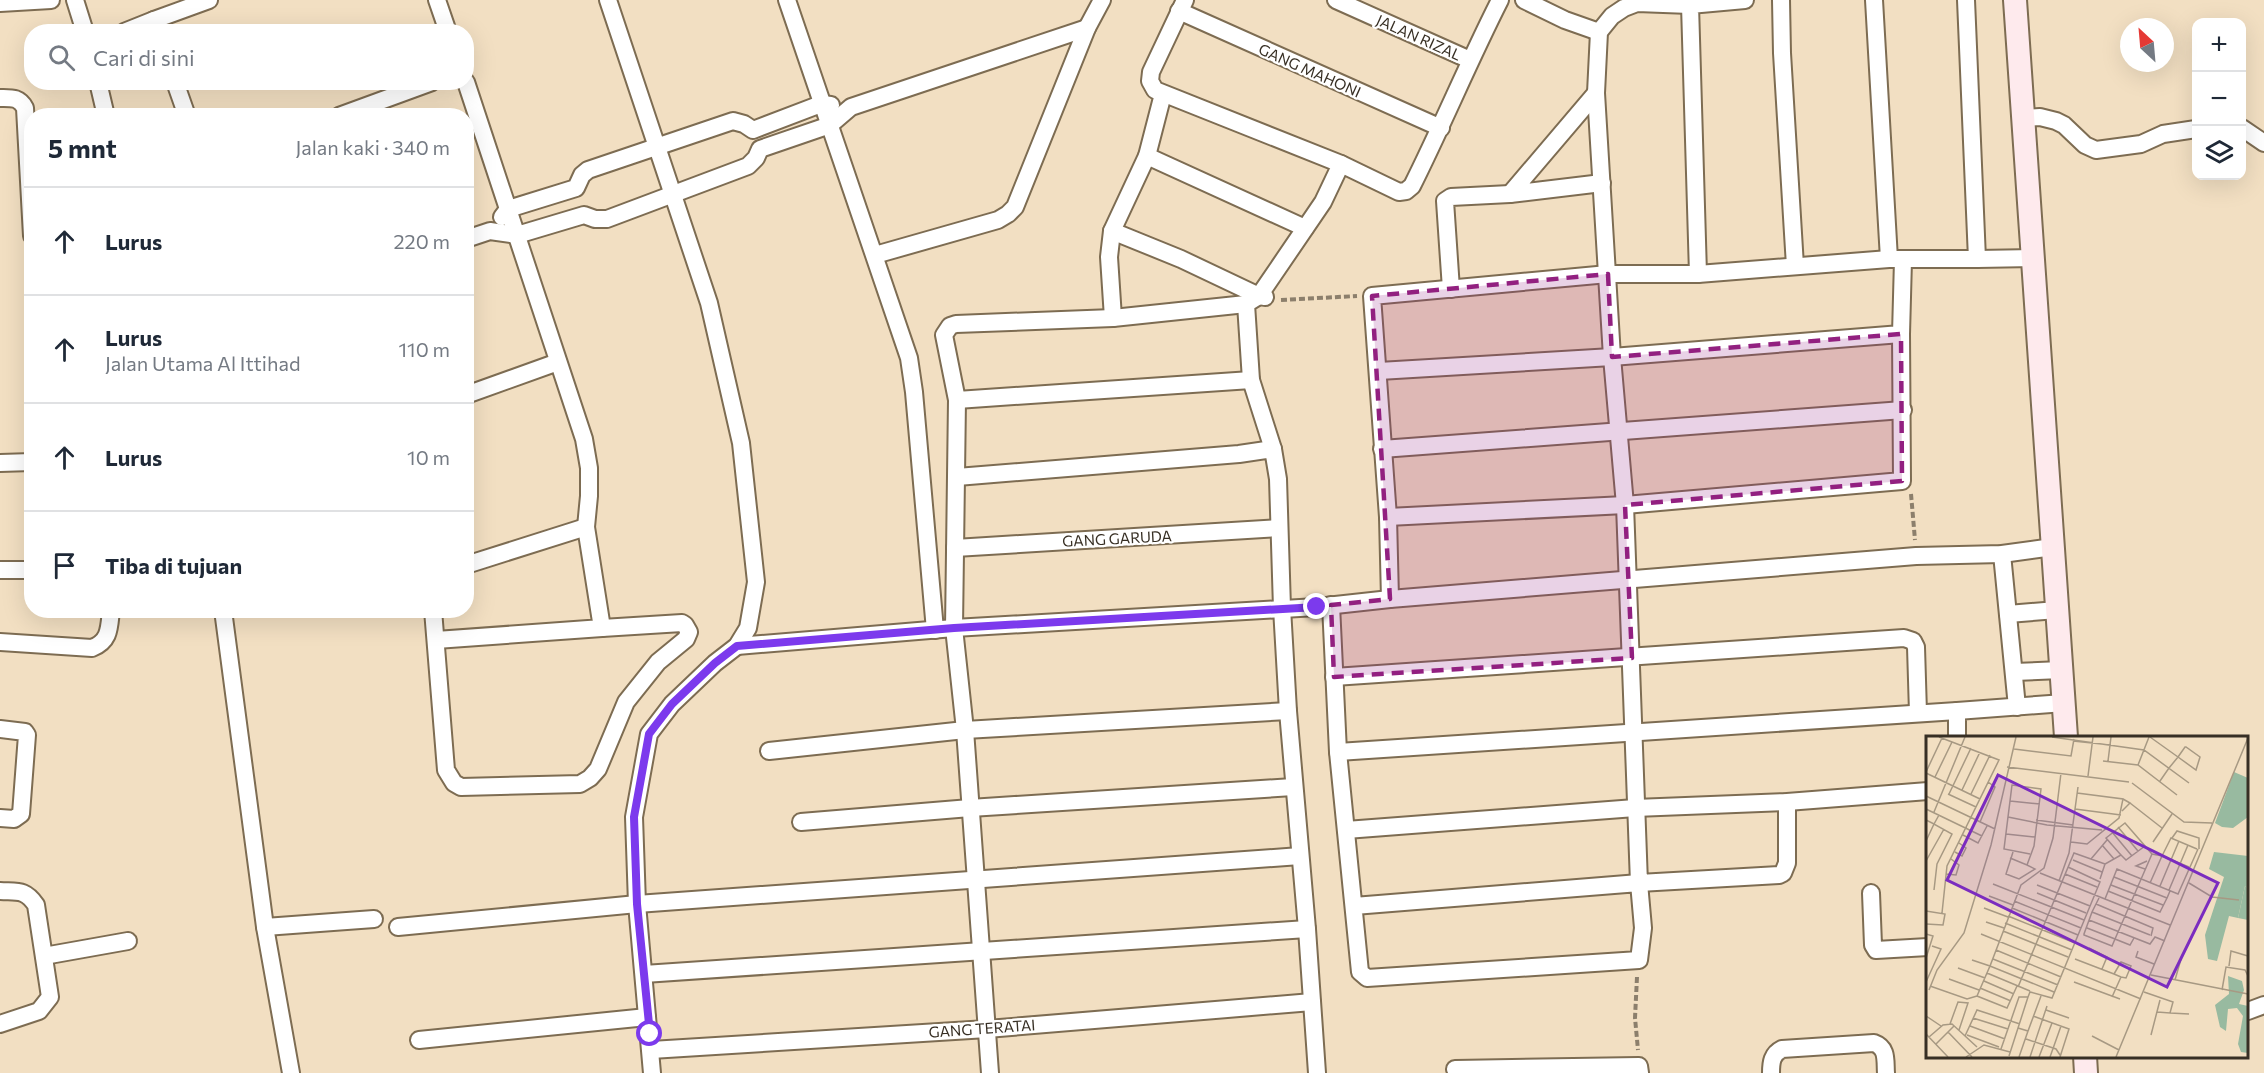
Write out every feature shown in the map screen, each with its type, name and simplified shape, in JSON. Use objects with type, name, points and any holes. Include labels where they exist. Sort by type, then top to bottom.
[{"type":"main road","points":[[2015,0],[2025,118],[2066,736]]},
{"type":"main road","points":[[2085,1058],[2086,1073]]},
{"type":"street","points":[[0,3],[51,0]]},
{"type":"street","points":[[75,0],[82,24]]},
{"type":"street","points":[[160,24],[209,0]]},
{"type":"street","points":[[437,0],[445,24]]},
{"type":"street","points":[[608,0],[709,303],[741,443],[756,582],[748,628],[737,646],[715,663],[672,704],[649,734],[634,817],[637,904],[652,1073]]},
{"type":"street","points":[[787,0],[909,358],[935,630]]},
{"type":"street","points":[[875,255],[998,220],[1015,207],[1087,28],[1102,0]]},
{"type":"street","name":"JALAN RIZAL","points":[[1336,0],[1470,60]]},
{"type":"street","points":[[1182,6],[1150,77],[1155,90],[1341,164],[1399,192],[1406,191],[1412,186],[1500,0]]},
{"type":"street","points":[[1524,0],[1565,20],[1594,30]]},
{"type":"street","points":[[1594,30],[1624,8],[1637,3],[1745,0]]},
{"type":"street","points":[[1781,0],[1795,267]]},
{"type":"street","points":[[1388,517],[1625,505],[1902,481],[1901,334],[1874,0]]},
{"type":"street","points":[[1966,0],[1977,259]]},
{"type":"street","points":[[1690,3],[1698,274]]},
{"type":"street","name":"GANG MAHONI","points":[[1182,6],[1441,128]]},
{"type":"street","points":[[760,149],[830,125],[851,107],[1087,28]]},
{"type":"street","points":[[1324,606],[1334,677],[1338,752],[1360,972],[1367,978],[1639,960],[1643,928],[1635,808],[1635,731],[1629,579],[1612,357],[1594,30]]},
{"type":"street","points":[[100,90],[104,108]]},
{"type":"street","points":[[178,90],[184,108]]},
{"type":"street","points":[[361,108],[410,90]]},
{"type":"street","points":[[469,90],[584,440],[589,468],[586,526],[602,628]]},
{"type":"street","points":[[1510,194],[1596,93]]},
{"type":"street","points":[[1113,318],[1109,257],[1113,231],[1147,156],[1163,94]]},
{"type":"street","points":[[0,98],[15,98],[21,101],[26,108]]},
{"type":"street","points":[[753,130],[821,104],[851,107]]},
{"type":"street","points":[[2025,118],[2040,117],[2056,120],[2085,145],[2096,150],[2141,144],[2163,134],[2192,130]]},
{"type":"street","points":[[474,236],[490,231],[517,236],[584,215],[595,219],[607,219],[748,166],[756,158],[760,149],[753,130],[734,121],[588,170],[582,175],[576,188],[584,215]]},
{"type":"street","points":[[2246,131],[2264,143]]},
{"type":"street","points":[[1147,156],[1305,228]]},
{"type":"street","points":[[1317,1073],[1288,711],[1287,608],[1279,528],[1278,479],[1272,449],[1251,380],[1262,299],[1323,202],[1341,164]]},
{"type":"street","points":[[1451,289],[1445,201],[1451,197],[1510,194],[1602,183]]},
{"type":"street","points":[[490,231],[508,209],[576,188]]},
{"type":"street","points":[[1113,231],[1181,259],[1262,299]]},
{"type":"street","points":[[1390,599],[1388,517],[1372,296],[1608,274],[1698,274],[1896,259],[2034,258]]},
{"type":"street","points":[[990,1073],[966,730],[954,628],[957,400],[944,340],[946,330],[956,324],[1113,318],[1262,299]]},
{"type":"street","points":[[1379,371],[1612,357],[1901,334]]},
{"type":"street","points":[[474,393],[558,362]]},
{"type":"street","points":[[957,400],[1251,380]]},
{"type":"street","points":[[1382,449],[1903,410]]},
{"type":"street","points":[[957,477],[1239,454],[1272,449]]},
{"type":"street","points":[[0,463],[24,462]]},
{"type":"street","points":[[474,562],[586,526]]},
{"type":"street","name":"GANG GARUDA","points":[[954,548],[1279,528]]},
{"type":"street","points":[[737,646],[954,628],[1324,606],[1916,556],[2002,554],[2053,547]]},
{"type":"street","points":[[2002,554],[2017,707]]},
{"type":"street","points":[[0,570],[24,570]]},
{"type":"street","points":[[2008,614],[2057,610]]},
{"type":"street","points":[[0,642],[92,648],[103,643],[107,638],[110,618]]},
{"type":"street","points":[[224,618],[265,927],[291,1073]]},
{"type":"street","points":[[434,618],[446,770],[454,783],[461,787],[580,784],[590,778],[598,769],[626,702],[658,662],[686,639],[689,632],[686,625],[682,623],[436,640]]},
{"type":"street","points":[[1334,677],[1909,639],[1916,647],[1918,713]]},
{"type":"street","points":[[2014,672],[2061,670]]},
{"type":"street","points":[[1338,752],[2064,703]]},
{"type":"street","points":[[769,751],[966,730],[1288,711]]},
{"type":"street","points":[[1957,711],[1957,736]]},
{"type":"street","points":[[0,729],[25,732],[27,735],[21,814],[14,819],[0,818]]},
{"type":"street","points":[[801,822],[970,808],[1293,787]]},
{"type":"street","points":[[1346,830],[1635,808],[1787,802],[1926,792]]},
{"type":"street","points":[[1354,906],[1639,883],[1779,875],[1783,873],[1787,863],[1787,802]]},
{"type":"street","points":[[398,927],[637,904],[1300,856]]},
{"type":"street","points":[[0,891],[23,892],[30,896],[36,905],[50,998],[39,1011],[0,1024]]},
{"type":"street","points":[[1871,893],[1873,945],[1876,950],[1926,947]]},
{"type":"street","points":[[265,927],[374,919]]},
{"type":"street","points":[[644,974],[1307,929]]},
{"type":"street","points":[[44,956],[128,941]]},
{"type":"street","name":"GANG TERATAI","points":[[651,1050],[987,1029],[1312,1002]]},
{"type":"street","points":[[2249,1010],[2264,1005]]},
{"type":"street","points":[[419,1040],[647,1017]]},
{"type":"street","points":[[1771,1073],[1773,1058],[1776,1052],[1782,1049],[1874,1043],[1880,1045],[1884,1050],[1886,1073]]},
{"type":"street","points":[[1455,1069],[1639,1070]]},
{"type":"path","points":[[1262,299],[1372,296]]},
{"type":"path","points":[[1902,481],[1911,490],[1916,556]]},
{"type":"path","points":[[1639,960],[1635,991],[1635,1018],[1639,1070]]},
{"type":"highlighted area","points":[[1608,274],[1612,357],[1901,334],[1902,481],[1625,505],[1632,658],[1334,677],[1331,605],[1390,599],[1372,296]]},
{"type":"route","points":[[650,1034],[637,904],[634,817],[649,734],[672,704],[715,663],[737,646],[954,628],[1317,607]]}]
